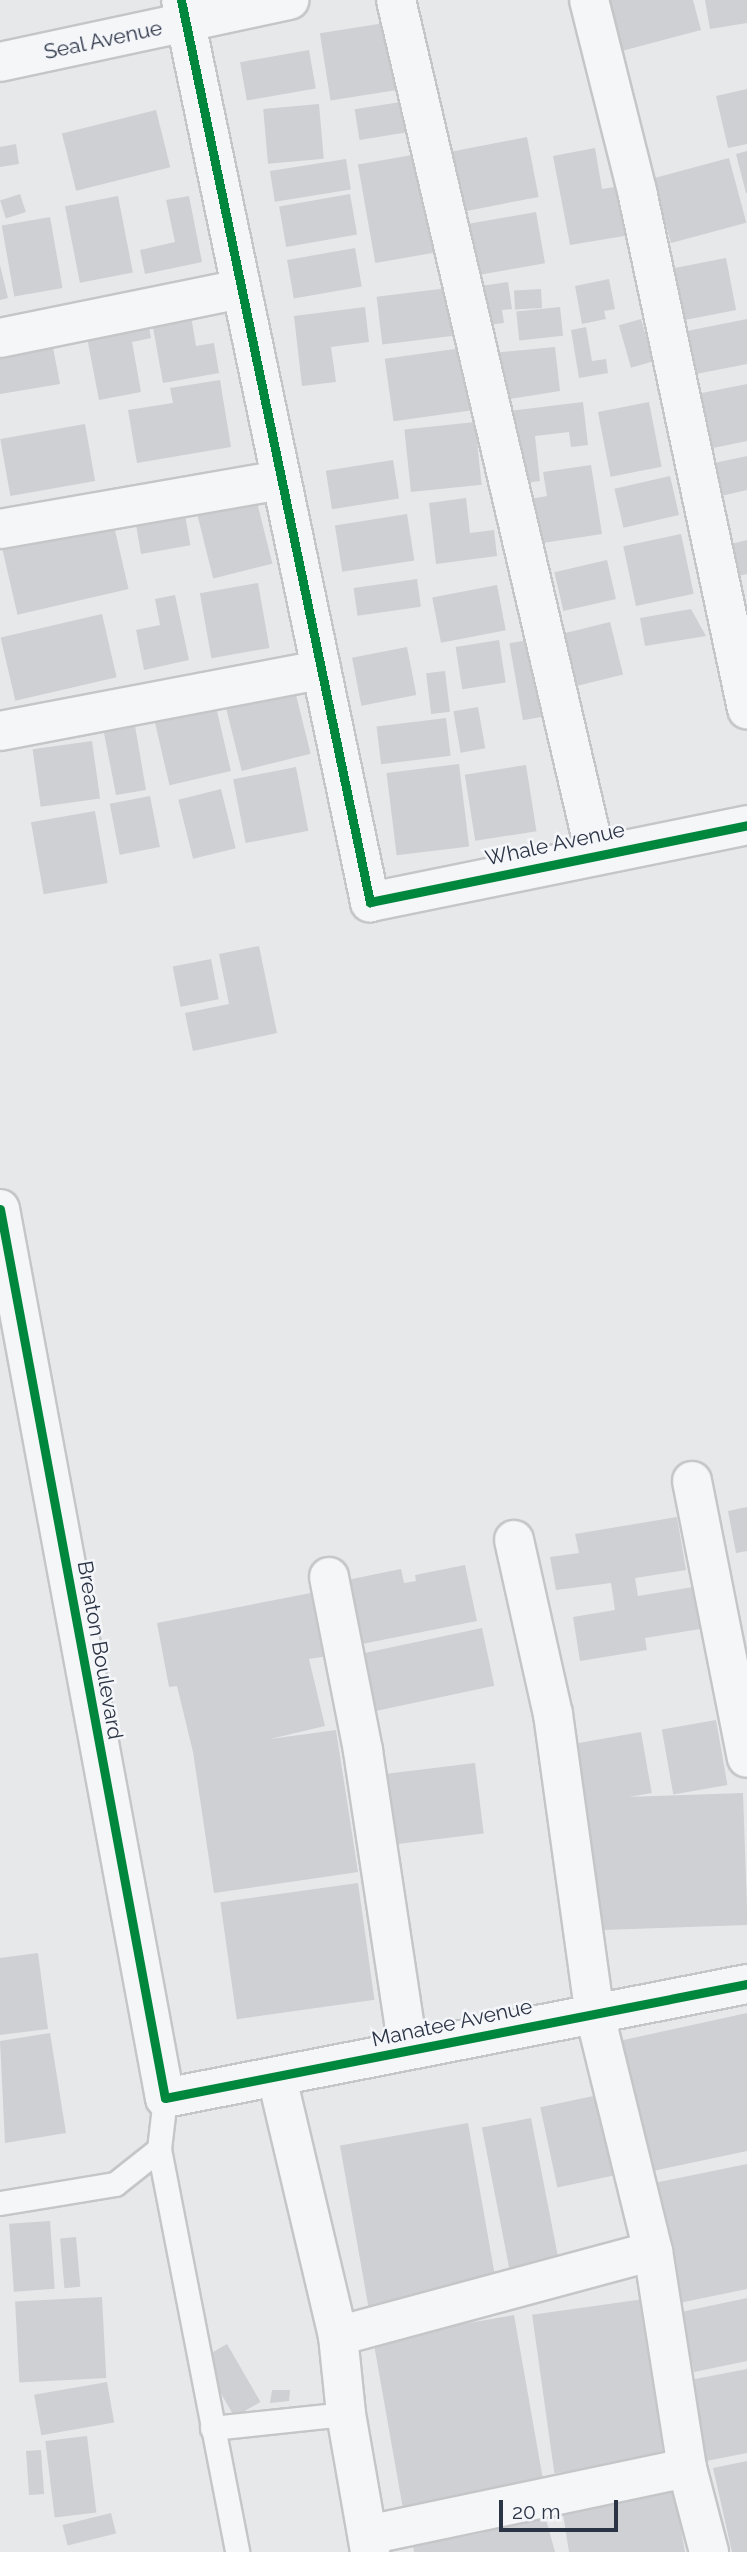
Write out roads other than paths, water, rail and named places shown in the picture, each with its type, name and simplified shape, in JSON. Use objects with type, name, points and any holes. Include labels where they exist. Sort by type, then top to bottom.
[{"type":"street","name":"Seal Avenue","points":[[0,62],[183,11],[289,0]]},
{"type":"street","points":[[396,0],[595,853]]},
{"type":"street","points":[[589,0],[637,191],[747,709]]},
{"type":"street","points":[[0,731],[321,670],[183,11]]},
{"type":"street","points":[[0,338],[241,289]]},
{"type":"street","points":[[0,529],[281,480]]},
{"type":"street","name":"Whale Avenue","points":[[321,670],[370,902],[595,853],[747,825]]},
{"type":"street","name":"Breaton Boulevard","points":[[0,1209],[165,2098]]},
{"type":"street","points":[[692,1481],[747,1758]]},
{"type":"street","points":[[514,1540],[553,1714],[594,2011],[653,2252],[687,2468],[709,2552]]},
{"type":"street","points":[[329,1577],[363,1751],[408,2050]]},
{"type":"street","name":"Manatee Avenue","points":[[165,2098],[277,2078],[594,2011],[747,1984]]},
{"type":"street","points":[[277,2078],[338,2336],[346,2414],[369,2544],[687,2468]]},
{"type":"street","points":[[338,2336],[653,2252]]},
{"type":"lane","points":[[165,2098],[159,2149],[237,2552]]},
{"type":"lane","points":[[0,2203],[115,2184],[159,2149]]},
{"type":"lane","points":[[212,2428],[346,2414]]}]
